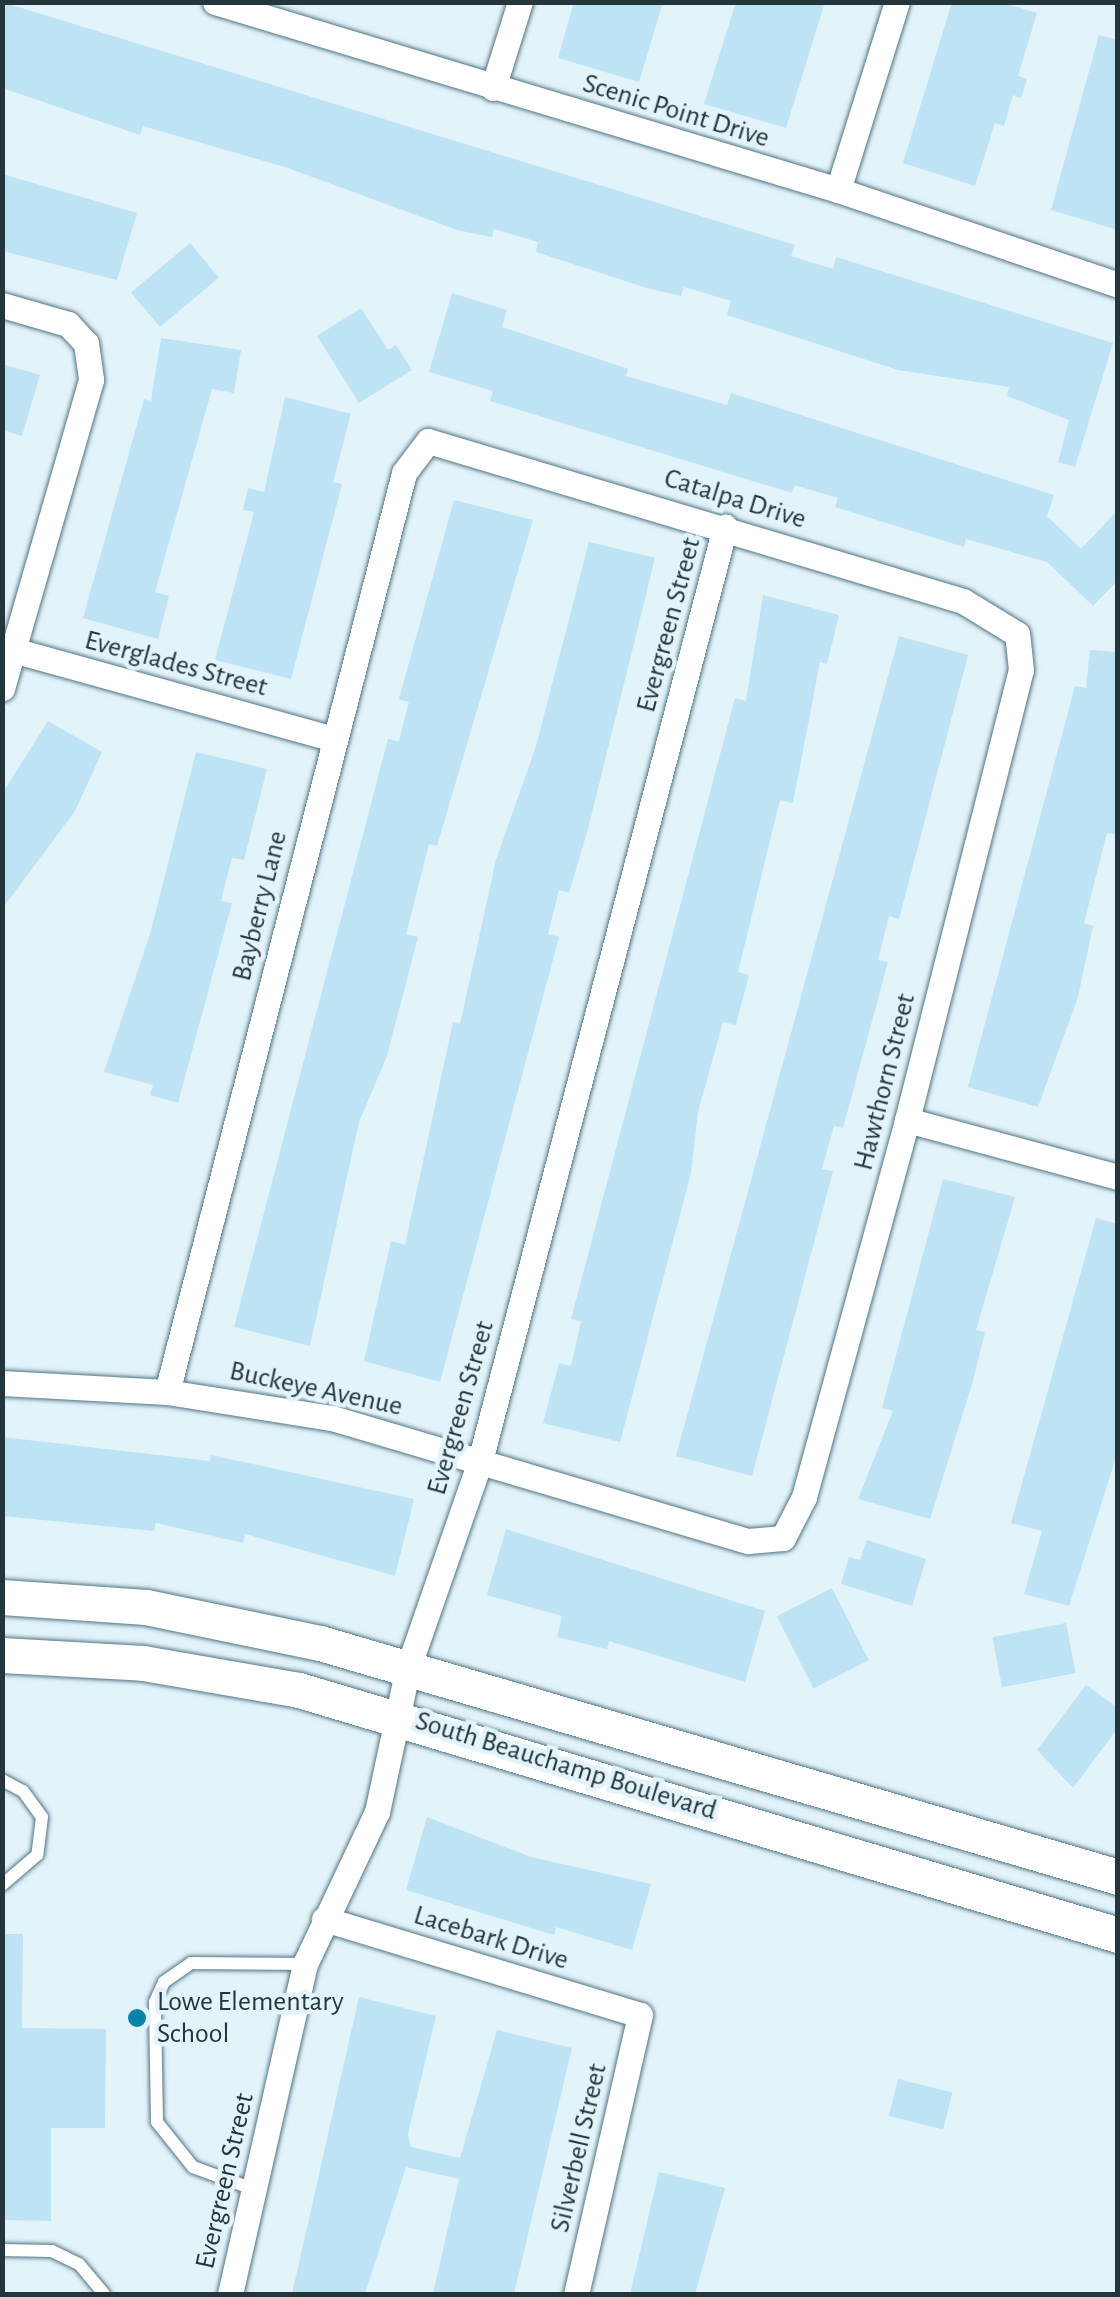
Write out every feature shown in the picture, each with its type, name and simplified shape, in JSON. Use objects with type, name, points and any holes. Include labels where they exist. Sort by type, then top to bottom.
[{"type":"street","name":"Scenic Point Drive","points":[[215,2],[838,190],[1118,285]]},
{"type":"street","points":[[493,88],[520,2]]},
{"type":"street","points":[[838,190],[897,2]]},
{"type":"street","points":[[2,305],[68,324],[86,343],[90,380],[10,649],[2,688]]},
{"type":"street","name":"Catalpa Drive","points":[[428,442],[726,526],[963,601],[1017,634]]},
{"type":"street","name":"Bayberry Lane","points":[[166,1392],[404,473],[428,442]]},
{"type":"street","name":"Evergreen Street","points":[[230,2294],[306,1964],[377,1812],[408,1668],[480,1461],[726,526]]},
{"type":"street","name":"Hawthorn Street","points":[[783,1538],[804,1497],[907,1120],[1021,670],[1017,634]]},
{"type":"street","name":"Everglades Street","points":[[10,649],[333,739]]},
{"type":"street","points":[[907,1120],[1118,1177]]},
{"type":"street","name":"Buckeye Avenue","points":[[2,1383],[166,1392],[332,1418],[748,1541],[783,1538]]},
{"type":"street","name":"South Beauchamp Boulevard","points":[[2,1597],[181,1613],[408,1668],[1118,1877]]},
{"type":"street","name":"South Beauchamp Boulevard","points":[[2,1655],[223,1674],[396,1716],[1118,1935]]},
{"type":"street","name":"Lacebark Drive","points":[[324,1919],[640,2015]]},
{"type":"street","name":"Silverbell Street","points":[[576,2294],[640,2015]]},
{"type":"lane","points":[[2,1780],[36,1803],[42,1836],[26,1872],[2,1885]]},
{"type":"lane","points":[[253,2189],[193,2167],[157,2122],[156,2002],[164,1982],[191,1963],[306,1964]]},
{"type":"lane","points":[[2,2250],[52,2250],[79,2264],[104,2294]]},
{"type":"building","points":[[2,2],[795,245],[791,256],[833,269],[836,257],[1113,343],[1075,467],[1058,462],[1069,420],[1007,396],[1009,387],[898,370],[727,315],[731,301],[684,287],[681,296],[647,288],[536,252],[538,242],[494,229],[492,237],[457,230],[285,167],[143,126],[140,135],[2,88]]},
{"type":"building","points":[[574,2],[663,2],[639,82],[558,58]]},
{"type":"building","points":[[736,2],[825,2],[786,128],[704,104]]},
{"type":"building","points":[[952,2],[1001,2],[1037,13],[1018,76],[1027,79],[1021,98],[1013,95],[1004,126],[995,123],[975,186],[903,163]]},
{"type":"building","points":[[1099,35],[1118,40],[1118,230],[1051,210]]},
{"type":"building","points":[[2,174],[137,213],[117,280],[2,251]]},
{"type":"building","points":[[190,243],[219,277],[160,327],[131,292]]},
{"type":"building","points":[[452,293],[507,310],[502,327],[628,369],[626,376],[727,405],[731,393],[1054,495],[1047,516],[1081,549],[1118,510],[1118,580],[1093,606],[1047,562],[966,539],[964,547],[835,507],[838,498],[795,485],[792,493],[490,401],[493,391],[429,372]]},
{"type":"building","points":[[361,308],[388,350],[396,345],[412,370],[359,403],[317,336]]},
{"type":"building","points":[[161,338],[241,350],[234,393],[212,389],[155,592],[169,596],[158,639],[83,618],[144,399],[151,401]]},
{"type":"building","points":[[2,364],[40,375],[22,436],[2,430]]},
{"type":"building","points":[[285,397],[351,414],[333,482],[342,484],[291,679],[215,660],[254,512],[243,510],[248,488],[264,492]]},
{"type":"building","points":[[454,500],[533,520],[437,846],[429,844],[406,934],[418,937],[387,1056],[359,1122],[310,1346],[234,1327],[388,739],[399,741],[409,702],[399,699]]},
{"type":"building","points":[[589,542],[655,558],[588,829],[569,893],[559,890],[548,934],[559,937],[440,1382],[364,1361],[391,1241],[405,1245],[453,1022],[460,1024],[496,860],[536,746]]},
{"type":"building","points":[[763,595],[839,615],[827,664],[820,662],[793,803],[780,800],[738,972],[749,975],[736,1025],[723,1022],[698,1112],[691,1173],[620,1442],[543,1423],[559,1363],[571,1366],[581,1321],[571,1319],[735,698],[746,701]]},
{"type":"building","points":[[899,636],[968,655],[899,919],[889,916],[878,960],[888,962],[843,1128],[834,1126],[822,1169],[833,1171],[752,1476],[676,1456]]},
{"type":"building","points":[[1090,650],[1118,652],[1118,835],[1107,833],[1084,923],[1093,926],[1078,997],[1038,1107],[968,1087],[1075,686],[1086,688]]},
{"type":"building","points":[[48,721],[102,752],[75,811],[2,909],[2,794]]},
{"type":"building","points":[[196,752],[267,769],[244,860],[232,858],[221,901],[232,903],[178,1103],[150,1095],[153,1085],[104,1072],[150,934]]},
{"type":"building","points":[[943,1179],[1015,1197],[976,1330],[985,1332],[973,1381],[930,1519],[858,1499],[893,1411],[882,1408]]},
{"type":"building","points":[[1096,1218],[1118,1224],[1118,1451],[1069,1606],[1024,1594],[1042,1531],[1011,1523]]},
{"type":"building","points":[[2,1437],[210,1461],[211,1455],[414,1499],[395,1576],[245,1534],[243,1543],[156,1523],[154,1531],[2,1516]]},
{"type":"building","points":[[506,1529],[765,1611],[745,1682],[609,1641],[607,1649],[557,1637],[562,1616],[487,1595]]},
{"type":"building","points":[[867,1540],[926,1559],[912,1606],[841,1584],[849,1557],[860,1560]]},
{"type":"building","points":[[832,1588],[869,1660],[814,1688],[777,1616]]},
{"type":"building","points":[[1066,1623],[1076,1673],[1002,1687],[992,1637]]},
{"type":"building","points":[[1086,1685],[1118,1708],[1118,1728],[1073,1788],[1037,1750]]},
{"type":"building","points":[[427,1817],[531,1857],[651,1884],[632,1950],[556,1927],[554,1935],[406,1890]]},
{"type":"building","name":"Lowe Elementary School","points":[[2,1934],[23,1934],[22,2028],[106,2029],[105,2128],[51,2128],[51,2221],[2,2220]]},
{"type":"building","points":[[359,1997],[436,2016],[408,2134],[411,2147],[460,2158],[497,2030],[572,2048],[514,2294],[433,2294],[459,2179],[406,2167],[365,2294],[292,2294]]},
{"type":"building","points":[[898,2079],[952,2093],[943,2129],[889,2116]]},
{"type":"building","points":[[659,2172],[725,2188],[695,2294],[630,2294]]},
{"type":"place","name":"Lowe Elementary School","points":[[137,2018]]}]
